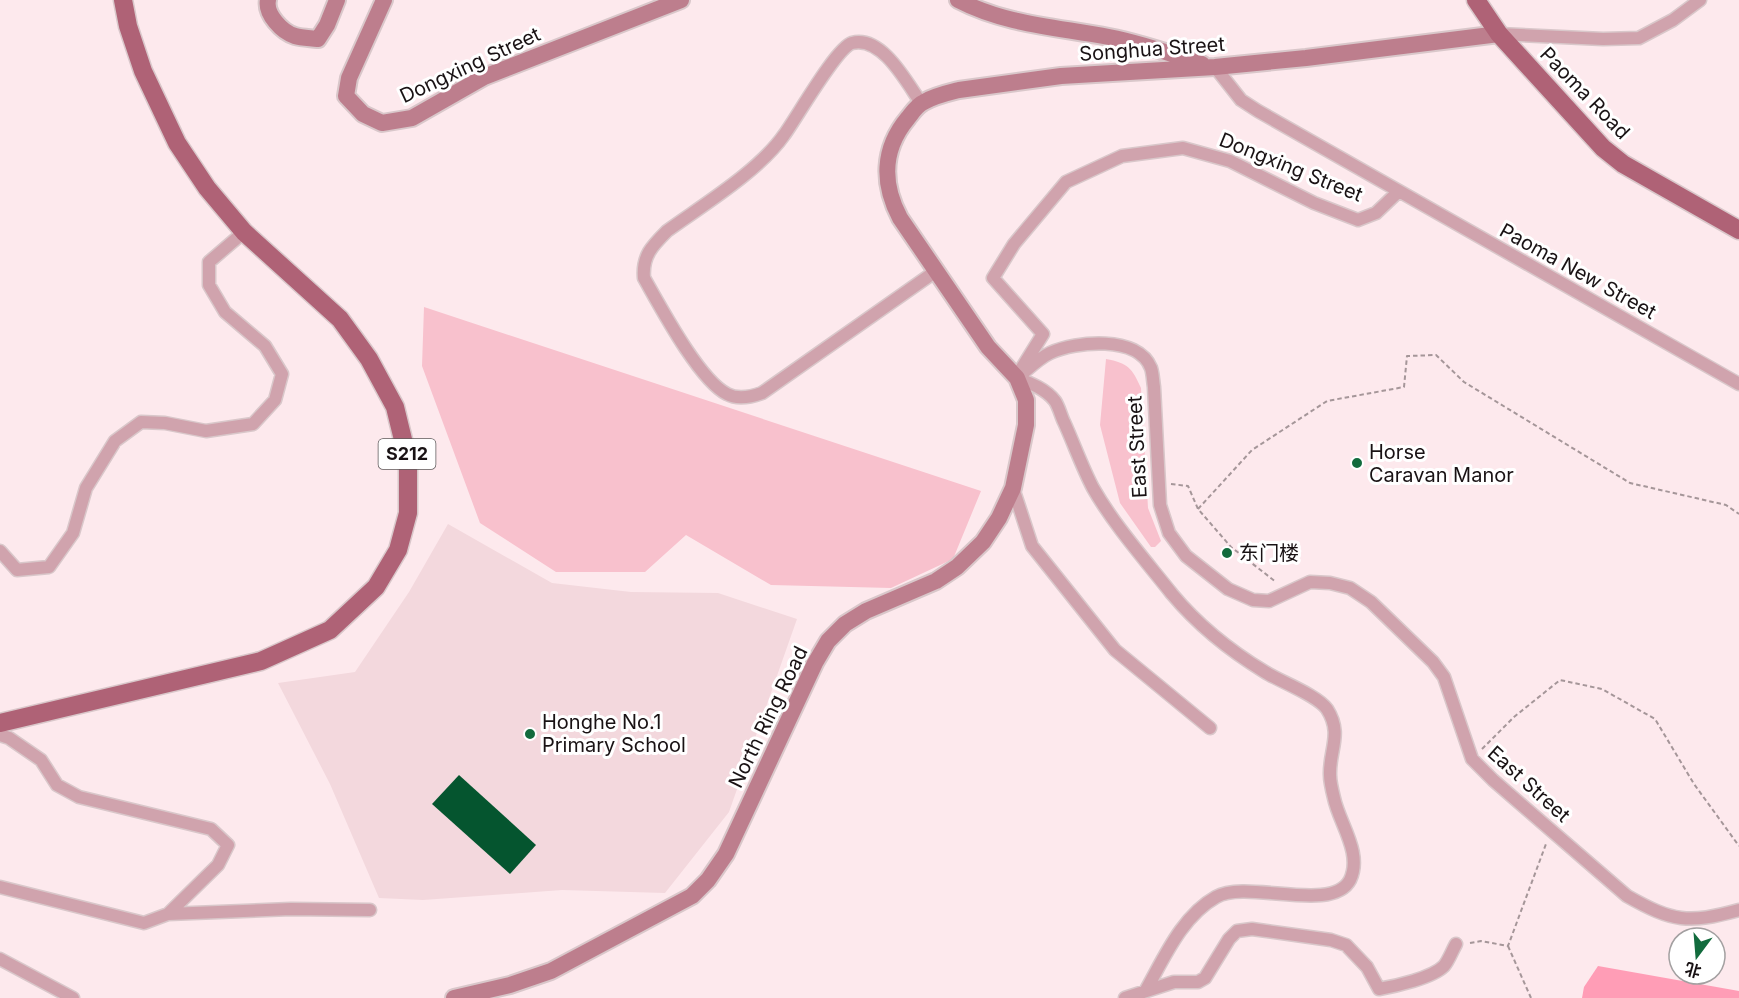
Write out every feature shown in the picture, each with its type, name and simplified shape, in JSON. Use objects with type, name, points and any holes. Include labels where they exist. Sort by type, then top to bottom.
[{"type":"main road","name":"S212","points":[[0,723],[261,661],[330,630],[376,587],[398,550],[408,513],[408,460],[396,407],[369,359],[340,319],[244,232],[207,188],[177,142],[143,71],[128,26],[123,0]]},
{"type":"main road","name":"Paoma Road","points":[[1476,0],[1499,34],[1603,148],[1623,164],[1739,230]]},
{"type":"street","points":[[268,0],[267,5],[276,24],[294,36],[318,39],[327,25],[337,0]]},
{"type":"street","name":"Dongxing Street","points":[[384,0],[349,78],[346,96],[363,114],[382,123],[412,118],[484,77],[681,0]]},
{"type":"street","points":[[958,0],[979,11],[1014,21],[1110,37],[1215,67]]},
{"type":"street","name":"Songhua Street","points":[[1017,378],[988,347],[900,218],[891,201],[888,164],[892,144],[900,127],[921,103],[959,90],[1061,76],[1215,67],[1499,34],[1603,39],[1639,38],[1673,20],[1700,0]]},
{"type":"street","points":[[921,103],[891,60],[881,51],[864,44],[853,43],[846,47],[768,155],[667,231],[653,245],[646,255],[643,266],[644,278],[690,356],[716,386],[727,394],[751,398],[762,393],[936,271]]},
{"type":"street","name":"Dongxing Street","points":[[1017,378],[1043,334],[993,278],[1014,244],[1066,182],[1122,156],[1183,148],[1230,162],[1314,204],[1358,220],[1376,213],[1398,192],[1258,111],[1241,99],[1215,67]]},
{"type":"street","name":"Paoma New Street","points":[[1398,192],[1739,384]]},
{"type":"street","points":[[0,551],[17,570],[49,567],[73,533],[86,488],[115,441],[141,422],[165,423],[206,431],[253,424],[275,400],[282,374],[265,346],[225,312],[209,285],[209,262],[244,232]]},
{"type":"street","name":"East Street","points":[[1017,378],[1050,353],[1076,345],[1115,344],[1130,348],[1142,355],[1151,368],[1154,387],[1160,505],[1169,533],[1186,556],[1228,589],[1253,600],[1269,601],[1310,582],[1330,583],[1350,588],[1371,602],[1433,662],[1444,678],[1472,759],[1627,897],[1676,919],[1712,918],[1739,910]]},
{"type":"street","points":[[1017,378],[1039,388],[1054,401],[1093,488],[1108,512],[1174,596],[1223,643],[1264,671],[1325,707],[1333,721],[1336,738],[1330,774],[1334,800],[1353,853],[1353,868],[1349,881],[1340,890],[1324,894],[1305,896],[1245,890],[1216,897],[1188,920],[1146,990]]},
{"type":"street","name":"North Ring Road","points":[[454,998],[510,986],[551,971],[692,896],[708,880],[726,854],[815,663],[828,641],[845,624],[866,611],[936,581],[957,567],[983,542],[999,518],[1013,488],[1026,424],[1026,400],[1017,378]]},
{"type":"street","points":[[1013,488],[1032,546],[1115,650],[1210,728]]},
{"type":"street","points":[[0,735],[9,738],[41,760],[57,785],[79,797],[211,829],[228,845],[218,865],[168,914]]},
{"type":"street","points":[[0,887],[144,923],[168,914],[291,909],[370,910]]},
{"type":"street","points":[[1125,998],[1174,982],[1198,982],[1205,978],[1229,939],[1237,931],[1252,929],[1331,940],[1346,945],[1367,966],[1379,989],[1397,986],[1443,967],[1456,944]]},
{"type":"street","points":[[0,959],[73,998]]},
{"type":"path","points":[[1198,509],[1252,450],[1327,401],[1404,387],[1407,356],[1436,355],[1464,382],[1630,483],[1726,505],[1739,514]]},
{"type":"path","points":[[1159,483],[1188,486],[1198,509],[1232,547],[1281,585],[1295,590]]},
{"type":"path","points":[[1472,759],[1514,717],[1560,680],[1602,689],[1655,719],[1694,784],[1739,846]]},
{"type":"path","points":[[1531,998],[1508,946],[1551,830]]},
{"type":"path","points":[[1456,944],[1481,941],[1508,946]]},
{"type":"shaded area","points":[[424,307],[981,491],[953,559],[891,588],[771,585],[686,535],[645,572],[556,572],[480,523],[422,366]]},
{"type":"shaded area","points":[[1106,359],[1119,362],[1128,368],[1141,388],[1148,508],[1161,541],[1155,547],[1151,547],[1120,503],[1100,425]]},
{"type":"shaded area","name":"Honghe No.1 Primary School","points":[[448,524],[552,583],[631,592],[718,593],[797,619],[729,812],[665,893],[562,890],[423,900],[379,898],[330,784],[278,683],[355,672],[409,592]]},
{"type":"shaded area","points":[[1598,966],[1667,978],[1667,986],[1711,986],[1739,991],[1739,998],[1582,998],[1584,987]]},
{"type":"building","points":[[459,775],[536,845],[510,874],[432,804]]},
{"type":"place","name":"Horse Caravan Manor","points":[[1357,463]]},
{"type":"place","name":"东门楼","points":[[1227,553]]},
{"type":"place","name":"Honghe No.1 Primary School","points":[[530,734]]}]
